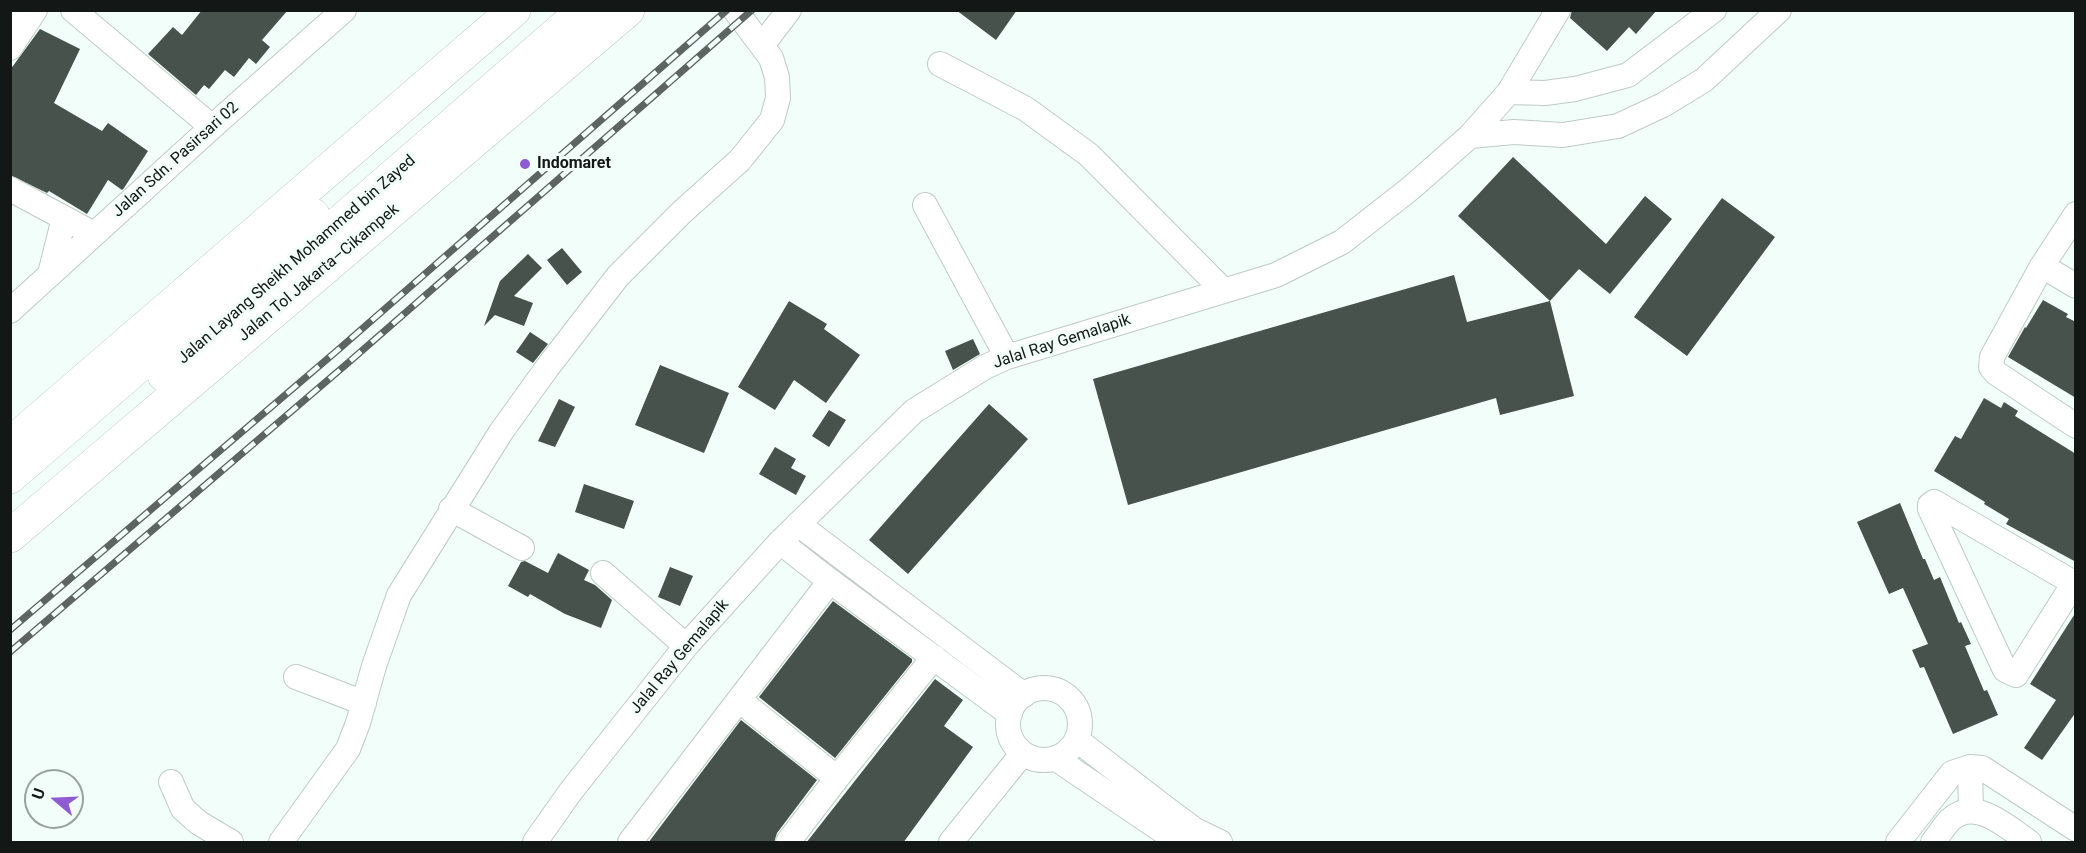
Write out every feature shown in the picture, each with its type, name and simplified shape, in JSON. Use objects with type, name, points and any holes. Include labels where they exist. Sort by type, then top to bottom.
[{"type":"highway","points":[[10,444],[514,10]]},
{"type":"highway","name":"Jalan Layang Sheikh Mohammed bin Zayed","points":[[10,477],[550,10]]},
{"type":"highway","name":"Jalan Layang Sheikh Mohammed bin Zayed","points":[[10,508],[584,10]]},
{"type":"highway","name":"Jalan Tol Jakarta–Cikampek","points":[[10,536],[628,10]]},
{"type":"street","points":[[73,10],[212,127]]},
{"type":"street","name":"Jalan Sdn. Pasirsari 02","points":[[10,312],[344,10]]},
{"type":"street","points":[[763,44],[789,10]]},
{"type":"street","name":"Jalal Ray Gemalapik","points":[[535,843],[571,791],[686,646],[780,542],[914,411],[985,367],[1007,357],[1276,275],[1342,242],[1395,201],[1470,136],[1509,92],[1558,10]]},
{"type":"street","points":[[1509,92],[1545,93],[1575,89],[1628,75],[1714,10]]},
{"type":"street","points":[[1470,136],[1514,132],[1563,135],[1618,126],[1663,105],[1704,80],[1779,10]]},
{"type":"street","points":[[10,48],[24,15]]},
{"type":"street","points":[[281,843],[348,749],[399,595],[501,432],[618,276],[682,212],[740,160],[772,120],[778,98],[777,77],[771,58],[763,44],[741,18]]},
{"type":"street","points":[[940,64],[1026,109],[1089,155],[1224,291]]},
{"type":"street","points":[[10,189],[94,234]]},
{"type":"street","points":[[925,205],[1007,357]]},
{"type":"street","points":[[2076,214],[2042,266],[1992,357],[1991,367],[1996,373],[2076,426]]},
{"type":"street","points":[[50,274],[64,218]]},
{"type":"street","points":[[2042,266],[2076,286]]},
{"type":"street","points":[[1934,502],[2075,584],[2016,675],[2009,673],[2005,670],[1930,505],[1934,502]]},
{"type":"street","points":[[451,509],[522,548]]},
{"type":"street","points":[[798,524],[1017,705]]},
{"type":"street","points":[[780,542],[933,657],[1017,705]]},
{"type":"street","points":[[603,573],[686,646]]},
{"type":"street","points":[[630,843],[830,581]]},
{"type":"street","points":[[788,843],[933,657]]},
{"type":"street","points":[[296,677],[364,703]]},
{"type":"street","points":[[1044,688],[1064,694],[1077,709],[1080,719],[1077,740],[1068,752],[1055,758],[1033,759],[1017,747],[1009,731],[1017,705],[1033,690],[1044,688]]},
{"type":"street","points":[[739,700],[837,778]]},
{"type":"street","points":[[1077,740],[1195,830],[1220,843]]},
{"type":"street","points":[[964,838],[1023,753]]},
{"type":"street","points":[[1055,758],[1179,843]]},
{"type":"street","points":[[1898,843],[1961,770],[1982,768],[2076,829]]},
{"type":"street","points":[[1961,770],[1982,814]]},
{"type":"street","points":[[171,782],[183,809],[199,823],[231,843]]},
{"type":"street","points":[[1933,843],[1950,820],[1960,813],[1982,814],[2029,843]]},
{"type":"building","points":[[202,10],[288,10],[262,40],[270,47],[256,64],[249,58],[234,77],[225,70],[209,89],[204,85],[196,95],[148,54],[173,27],[182,35]]},
{"type":"building","points":[[956,10],[1017,10],[996,40]]},
{"type":"building","points":[[1572,10],[1657,10],[1636,34],[1629,27],[1607,51],[1570,18]]},
{"type":"building","points":[[40,29],[80,49],[54,103],[102,131],[108,123],[148,151],[122,190],[108,180],[87,214],[49,191],[47,193],[10,175],[10,70]]},
{"type":"building","points":[[1513,157],[1606,244],[1645,196],[1672,219],[1610,294],[1579,269],[1550,301],[1458,216]]},
{"type":"building","points":[[1722,198],[1775,237],[1687,356],[1634,317]]},
{"type":"building","points":[[562,248],[582,272],[567,285],[547,260]]},
{"type":"building","points":[[528,254],[542,268],[514,296],[533,303],[524,326],[495,315],[484,326],[500,281]]},
{"type":"building","points":[[1454,275],[1467,322],[1550,301],[1574,396],[1500,415],[1496,398],[1128,505],[1093,379]]},
{"type":"building","points":[[2043,300],[2068,314],[2066,317],[2076,322],[2076,398],[2008,357]]},
{"type":"building","points":[[789,301],[827,324],[824,329],[860,355],[826,403],[794,380],[775,410],[738,387]]},
{"type":"building","points":[[530,332],[548,344],[533,363],[516,352]]},
{"type":"building","points":[[973,339],[980,354],[953,370],[945,351]]},
{"type":"building","points":[[660,365],[729,393],[704,453],[635,425]]},
{"type":"building","points":[[1984,398],[2001,408],[2004,402],[2018,411],[2015,416],[2076,454],[2076,562],[2006,524],[2009,519],[1934,471],[1955,436],[1961,439]]},
{"type":"building","points":[[559,399],[575,407],[555,447],[538,441]]},
{"type":"building","points":[[989,404],[1028,439],[908,574],[869,540]]},
{"type":"building","points":[[829,410],[846,420],[829,447],[812,436]]},
{"type":"building","points":[[775,447],[796,459],[791,468],[806,476],[796,495],[759,474]]},
{"type":"building","points":[[584,484],[634,501],[624,529],[575,512]]},
{"type":"building","points":[[1900,503],[1923,559],[1934,580],[1940,577],[1959,623],[1961,622],[1971,644],[1965,646],[1984,691],[1987,690],[1998,715],[1953,734],[1924,667],[1920,668],[1912,650],[1928,644],[1903,588],[1889,594],[1857,522]]},
{"type":"building","points":[[558,553],[589,570],[584,580],[595,585],[612,600],[601,628],[565,614],[530,594],[528,597],[508,586],[521,562],[525,561],[548,573]]},
{"type":"building","points":[[670,567],[693,576],[680,606],[658,597]]},
{"type":"building","points":[[833,601],[912,659],[912,662],[835,758],[759,697]]},
{"type":"building","points":[[2076,612],[2076,712],[2042,760],[2024,748],[2056,700],[2030,684]]},
{"type":"building","points":[[935,679],[963,700],[944,726],[973,747],[903,843],[806,843]]},
{"type":"building","points":[[741,720],[817,780],[777,833],[774,843],[648,843]]},
{"type":"railway","points":[[10,630],[339,349],[727,10]]},
{"type":"railway","points":[[10,652],[349,362],[752,10]]},
{"type":"place","name":"Indomaret","points":[[525,164]]}]
